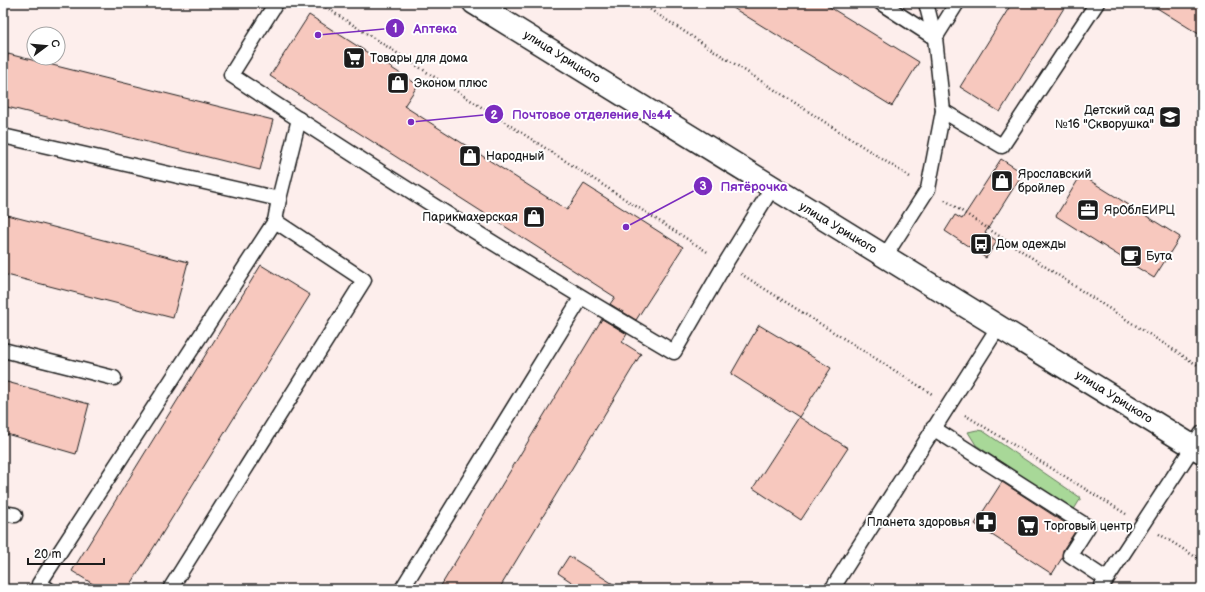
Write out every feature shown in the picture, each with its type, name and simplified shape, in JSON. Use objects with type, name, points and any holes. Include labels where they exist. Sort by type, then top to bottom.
[{"type":"street","name":"улица Урицкого","points":[[474,3],[772,188],[999,326],[1199,444]]},
{"type":"lane","points":[[276,3],[231,75],[299,120],[581,298],[674,352],[725,264],[772,188]]},
{"type":"lane","points":[[880,3],[935,38]]},
{"type":"lane","points":[[885,256],[928,189],[943,111],[935,38],[926,3]]},
{"type":"lane","points":[[935,38],[957,3]]},
{"type":"lane","points":[[943,111],[1002,146],[1097,3]]},
{"type":"lane","points":[[48,589],[39,584],[275,220],[299,120]]},
{"type":"lane","points":[[3,136],[280,199]]},
{"type":"lane","points":[[170,589],[364,280],[275,220]]},
{"type":"lane","points":[[402,589],[581,298]]},
{"type":"lane","points":[[832,589],[948,404],[999,326]]},
{"type":"lane","points":[[3,350],[114,378]]},
{"type":"lane","points":[[933,428],[1088,527],[1070,555],[1103,584],[1142,524],[1199,444]]},
{"type":"path","points":[[318,3],[725,264],[1202,561]]},
{"type":"green space","points":[[977,430],[983,431],[1081,498],[1073,511],[976,445],[968,432]]},
{"type":"building","points":[[725,3],[823,3],[919,62],[892,106]]},
{"type":"building","points":[[1012,3],[1067,3],[1000,112],[960,87]]},
{"type":"building","points":[[1149,3],[1202,3],[1202,36]]},
{"type":"building","points":[[309,15],[418,85],[404,106],[567,210],[584,184],[683,247],[636,320],[610,304],[615,297],[270,76]]},
{"type":"building","points":[[8,54],[26,58],[26,66],[56,66],[273,120],[260,170],[3,106],[3,72]]},
{"type":"building","points":[[1001,159],[1023,173],[985,233],[997,241],[986,258],[945,231],[955,215],[962,219]]},
{"type":"building","points":[[1081,175],[1180,237],[1154,278],[1056,216]]},
{"type":"building","points":[[3,214],[188,262],[173,318],[3,274]]},
{"type":"building","points":[[261,265],[310,295],[128,589],[101,589],[72,571]]},
{"type":"building","points":[[602,319],[627,334],[622,342],[641,354],[499,589],[439,589]]},
{"type":"building","points":[[759,325],[831,368],[799,417],[731,374]]},
{"type":"building","points":[[3,381],[89,404],[76,454],[3,433]]},
{"type":"building","points":[[799,417],[848,448],[801,520],[753,488]]},
{"type":"building","name":"Торговый центр","points":[[1002,482],[1076,530],[1063,550],[1062,558],[1052,574],[975,524]]},
{"type":"building","points":[[569,556],[621,589],[582,589],[558,573]]},
{"type":"place","name":"Аптека","points":[[318,35]]},
{"type":"place","name":"Товары для дома","points":[[354,58]]},
{"type":"place","name":"Эконом плюс","points":[[398,83]]},
{"type":"place","name":"Детский сад №16 \"Скворушка\"","points":[[1170,117]]},
{"type":"place","name":"Почтовое отделение №44","points":[[411,122]]},
{"type":"place","name":"Народный","points":[[470,156]]},
{"type":"place","name":"Ярославский бройлер","points":[[1002,181]]},
{"type":"place","name":"ЯрОблЕИРЦ","points":[[1088,210]]},
{"type":"place","name":"Парикмахерская","points":[[534,217]]},
{"type":"place","name":"Пятёрочка","points":[[626,227]]},
{"type":"place","name":"Дом одежды","points":[[981,244]]},
{"type":"place","name":"Бута","points":[[1131,256]]},
{"type":"place","name":"Планета здоровья","points":[[986,522]]},
{"type":"place","name":"Торговый центр","points":[[1028,526]]}]
